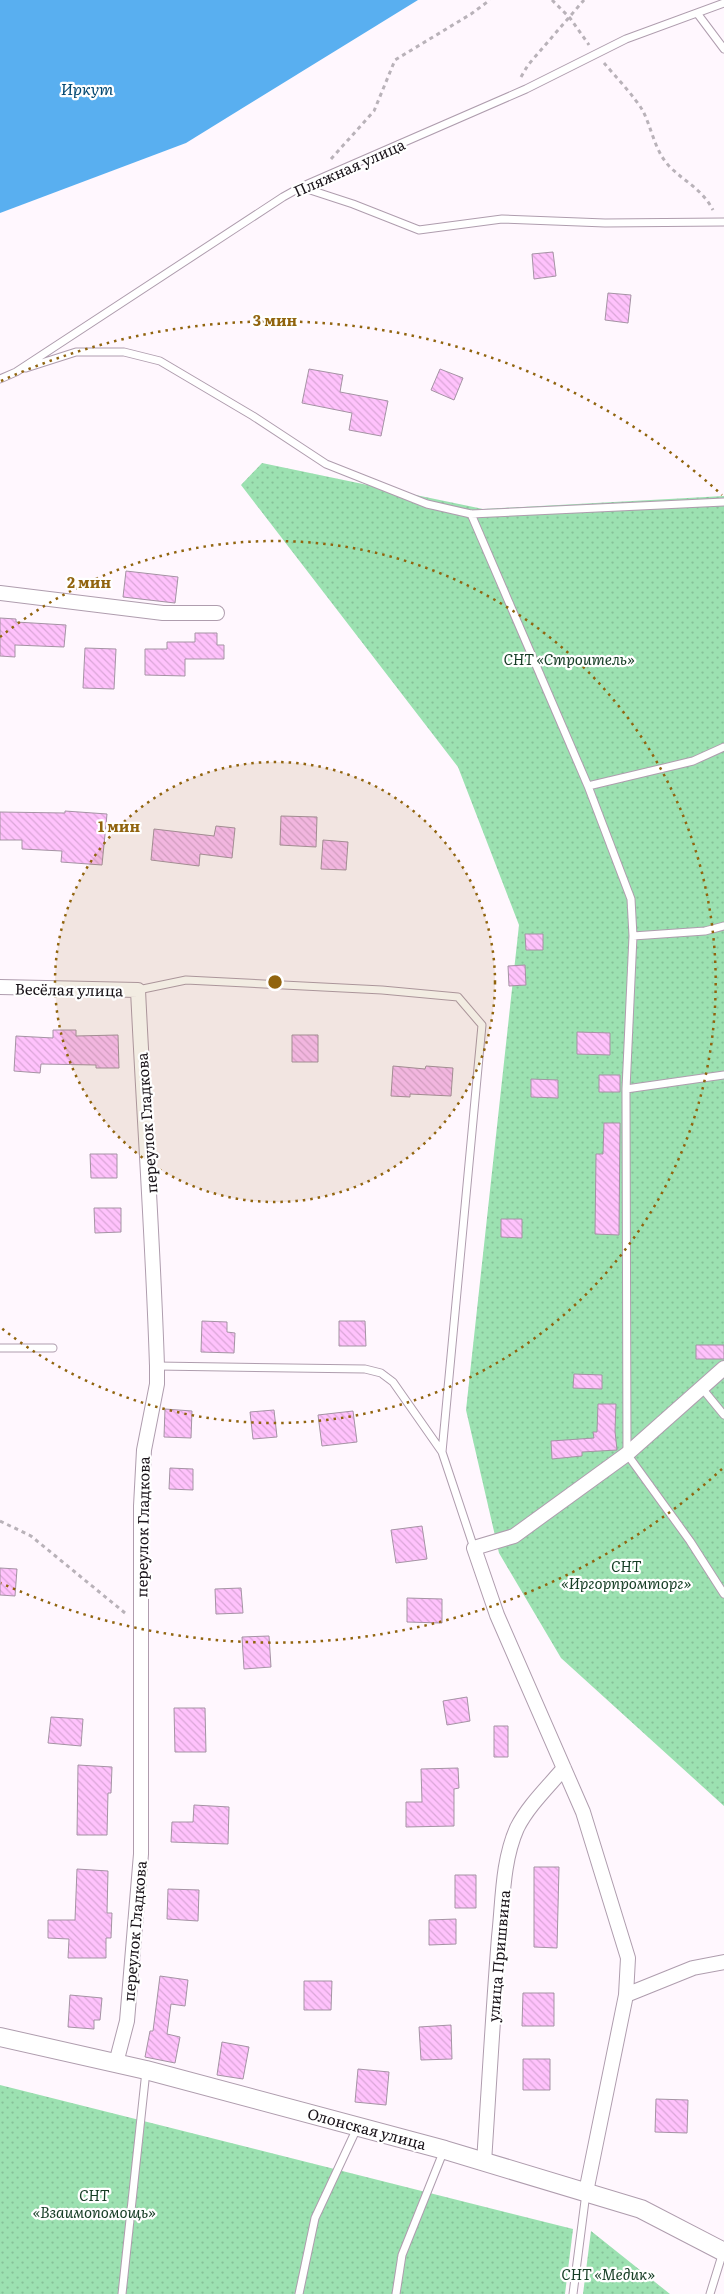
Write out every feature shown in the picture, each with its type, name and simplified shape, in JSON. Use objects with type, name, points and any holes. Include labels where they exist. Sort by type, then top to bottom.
[{"type":"street","points":[[0,593],[163,613],[217,613]]},
{"type":"street","name":"Весёлая улица","points":[[0,987],[138,990]]},
{"type":"street","name":"переулок Гладкова","points":[[116,2063],[127,2020],[140,1854],[141,1506],[144,1450],[157,1384],[158,1366],[152,1222],[144,1124],[138,990]]},
{"type":"street","points":[[586,2192],[626,1995],[628,1958],[583,1812],[496,1615],[474,1548],[514,1536],[627,1454],[724,1368]]},
{"type":"street","name":"улица Пришвина","points":[[484,2162],[504,1878],[517,1828],[529,1810],[564,1768]]},
{"type":"street","points":[[626,1995],[693,1968],[724,1962]]},
{"type":"street","name":"Олонская улица","points":[[0,2037],[146,2070],[358,2125],[445,2150],[641,2209],[723,2252]]},
{"type":"lane","name":"Пляжная улица","points":[[0,379],[16,372],[301,187],[509,97],[626,39],[724,3]]},
{"type":"lane","points":[[697,13],[724,49]]},
{"type":"lane","points":[[301,187],[353,204],[419,230],[502,219],[605,222],[721,222]]},
{"type":"lane","points":[[16,372],[76,352],[124,352],[160,361],[253,416],[326,464],[427,504],[471,514],[724,502]]},
{"type":"lane","points":[[471,514],[588,786],[631,899],[633,936],[626,1089],[627,1454],[690,1541],[724,1594]]},
{"type":"lane","points":[[588,786],[693,761],[724,747]]},
{"type":"lane","points":[[633,936],[705,931],[724,926]]},
{"type":"lane","points":[[138,990],[186,980],[382,990],[458,997],[482,1026],[442,1452]]},
{"type":"lane","points":[[626,1089],[724,1075]]},
{"type":"lane","points":[[0,1348],[52,1348]]},
{"type":"lane","points":[[158,1366],[365,1369],[381,1373],[393,1382],[442,1452],[474,1548]]},
{"type":"lane","points":[[702,1387],[724,1416]]},
{"type":"lane","points":[[122,2294],[146,2070]]},
{"type":"lane","points":[[299,2294],[315,2218],[358,2125]]},
{"type":"lane","points":[[396,2294],[402,2255],[445,2150]]},
{"type":"lane","points":[[573,2294],[586,2192]]},
{"type":"lane","points":[[710,2294],[723,2252]]},
{"type":"path","points":[[326,164],[338,153],[374,111],[395,60],[471,14],[490,0]]},
{"type":"path","points":[[552,0],[570,18],[596,54],[641,109],[651,128],[657,148],[670,166],[690,182],[708,201],[721,222]]},
{"type":"path","points":[[509,97],[528,65],[584,0]]},
{"type":"path","points":[[0,1521],[32,1536],[140,1624]]},
{"type":"green space","name":"СНТ «Строитель»","points":[[262,463],[483,509],[724,496],[724,1806],[561,1658],[499,1553],[466,1410],[519,925],[458,767],[241,485]]},
{"type":"green space","name":"СНТ «Взаимопомощь»","points":[[0,2085],[573,2229],[565,2294],[0,2294]]},
{"type":"green space","name":"СНТ «Медик»","points":[[591,2231],[670,2294],[583,2294]]},
{"type":"water","name":"Иркут","points":[[0,0],[418,0],[186,143],[0,213]]},
{"type":"building","points":[[553,252],[556,276],[534,279],[532,254]]},
{"type":"building","points":[[608,293],[631,295],[628,323],[605,320]]},
{"type":"building","points":[[309,369],[343,375],[340,392],[388,401],[381,436],[349,430],[352,413],[302,403]]},
{"type":"building","points":[[440,369],[463,378],[454,400],[431,390]]},
{"type":"building","points":[[126,571],[178,577],[175,603],[123,597]]},
{"type":"building","points":[[0,618],[16,619],[16,622],[66,625],[64,647],[15,645],[15,657],[0,656]]},
{"type":"building","points":[[195,633],[217,633],[217,645],[224,645],[224,659],[185,659],[185,676],[145,675],[145,649],[167,649],[167,642],[195,642]]},
{"type":"building","points":[[85,648],[116,649],[114,689],[83,688]]},
{"type":"building","points":[[65,811],[107,814],[102,865],[61,862],[62,851],[22,849],[22,840],[0,840],[0,812],[65,813]]},
{"type":"building","points":[[281,816],[317,817],[316,847],[280,845]]},
{"type":"building","points":[[216,826],[235,828],[232,858],[200,854],[199,866],[151,860],[154,829],[214,836]]},
{"type":"building","points":[[323,840],[348,842],[346,870],[321,869]]},
{"type":"building","points":[[525,934],[543,934],[543,950],[526,950]]},
{"type":"building","points":[[525,965],[526,985],[509,986],[508,966]]},
{"type":"building","points":[[53,1030],[76,1030],[76,1036],[118,1035],[119,1068],[96,1068],[96,1065],[41,1064],[40,1073],[14,1071],[16,1036],[53,1038]]},
{"type":"building","points":[[577,1032],[610,1033],[610,1055],[577,1054]]},
{"type":"building","points":[[292,1035],[318,1035],[318,1062],[292,1062]]},
{"type":"building","points":[[393,1066],[425,1069],[426,1066],[453,1068],[451,1096],[410,1094],[410,1097],[391,1096]]},
{"type":"building","points":[[599,1075],[620,1075],[620,1092],[599,1092]]},
{"type":"building","points":[[531,1079],[558,1080],[558,1098],[531,1097]]},
{"type":"building","points":[[604,1123],[620,1123],[619,1235],[595,1234],[596,1154],[603,1154]]},
{"type":"building","points":[[90,1154],[117,1154],[117,1178],[91,1178]]},
{"type":"building","points":[[94,1208],[121,1208],[121,1232],[95,1233]]},
{"type":"building","points":[[501,1219],[522,1219],[522,1238],[501,1237]]},
{"type":"building","points":[[202,1321],[227,1322],[227,1332],[235,1333],[234,1353],[201,1352]]},
{"type":"building","points":[[339,1321],[365,1321],[366,1346],[339,1346]]},
{"type":"building","points":[[696,1345],[724,1345],[724,1359],[696,1359]]},
{"type":"building","points":[[574,1374],[602,1375],[602,1389],[573,1388]]},
{"type":"building","points":[[598,1404],[616,1404],[615,1431],[617,1450],[582,1452],[582,1456],[552,1459],[551,1441],[594,1438],[593,1432],[597,1432]]},
{"type":"building","points":[[165,1409],[192,1411],[191,1438],[164,1437]]},
{"type":"building","points":[[274,1410],[277,1437],[253,1439],[250,1412]]},
{"type":"building","points":[[353,1411],[357,1442],[322,1446],[318,1415]]},
{"type":"building","points":[[170,1468],[193,1469],[193,1490],[169,1489]]},
{"type":"building","points":[[422,1526],[427,1559],[396,1563],[391,1530]]},
{"type":"building","points":[[0,1568],[17,1569],[15,1596],[0,1595]]},
{"type":"building","points":[[241,1588],[243,1613],[216,1614],[215,1589]]},
{"type":"building","points":[[407,1598],[442,1599],[442,1623],[407,1622]]},
{"type":"building","points":[[269,1636],[271,1667],[244,1669],[242,1637]]},
{"type":"building","points":[[467,1697],[470,1721],[447,1725],[443,1701]]},
{"type":"building","points":[[174,1708],[205,1708],[206,1752],[175,1752]]},
{"type":"building","points":[[51,1717],[83,1719],[81,1746],[48,1743]]},
{"type":"building","points":[[494,1726],[508,1726],[508,1757],[494,1757]]},
{"type":"building","points":[[78,1765],[112,1767],[111,1793],[108,1793],[107,1835],[77,1835]]},
{"type":"building","points":[[458,1768],[459,1788],[454,1789],[454,1826],[406,1827],[406,1802],[422,1802],[421,1769]]},
{"type":"building","points":[[194,1805],[229,1807],[228,1844],[171,1842],[172,1822],[193,1822]]},
{"type":"building","points":[[534,1867],[559,1867],[557,1948],[534,1947]]},
{"type":"building","points":[[77,1869],[108,1871],[107,1913],[112,1913],[111,1938],[106,1938],[106,1958],[68,1958],[69,1939],[48,1938],[48,1920],[75,1920]]},
{"type":"building","points":[[455,1875],[476,1875],[476,1908],[455,1908]]},
{"type":"building","points":[[168,1889],[199,1890],[198,1921],[167,1919]]},
{"type":"building","points":[[456,1919],[456,1944],[429,1945],[429,1920]]},
{"type":"building","points":[[160,1976],[188,1980],[185,2006],[171,2004],[167,2034],[180,2037],[175,2063],[145,2057],[150,2031],[153,2031]]},
{"type":"building","points":[[304,1981],[332,1981],[331,2010],[304,2010]]},
{"type":"building","points":[[523,1993],[554,1993],[554,2026],[522,2026]]},
{"type":"building","points":[[70,1995],[102,1998],[100,2020],[94,2020],[94,2029],[68,2027]]},
{"type":"building","points":[[451,2025],[452,2059],[421,2060],[419,2027]]},
{"type":"building","points":[[222,2042],[249,2047],[243,2079],[217,2075]]},
{"type":"building","points":[[523,2059],[550,2059],[550,2090],[523,2090]]},
{"type":"building","points":[[358,2069],[389,2072],[386,2105],[355,2102]]},
{"type":"building","points":[[656,2099],[688,2100],[687,2133],[655,2132]]},
{"type":"park label","name":"СНТ «Иргорпромторг»","points":[[626,1574]]}]
